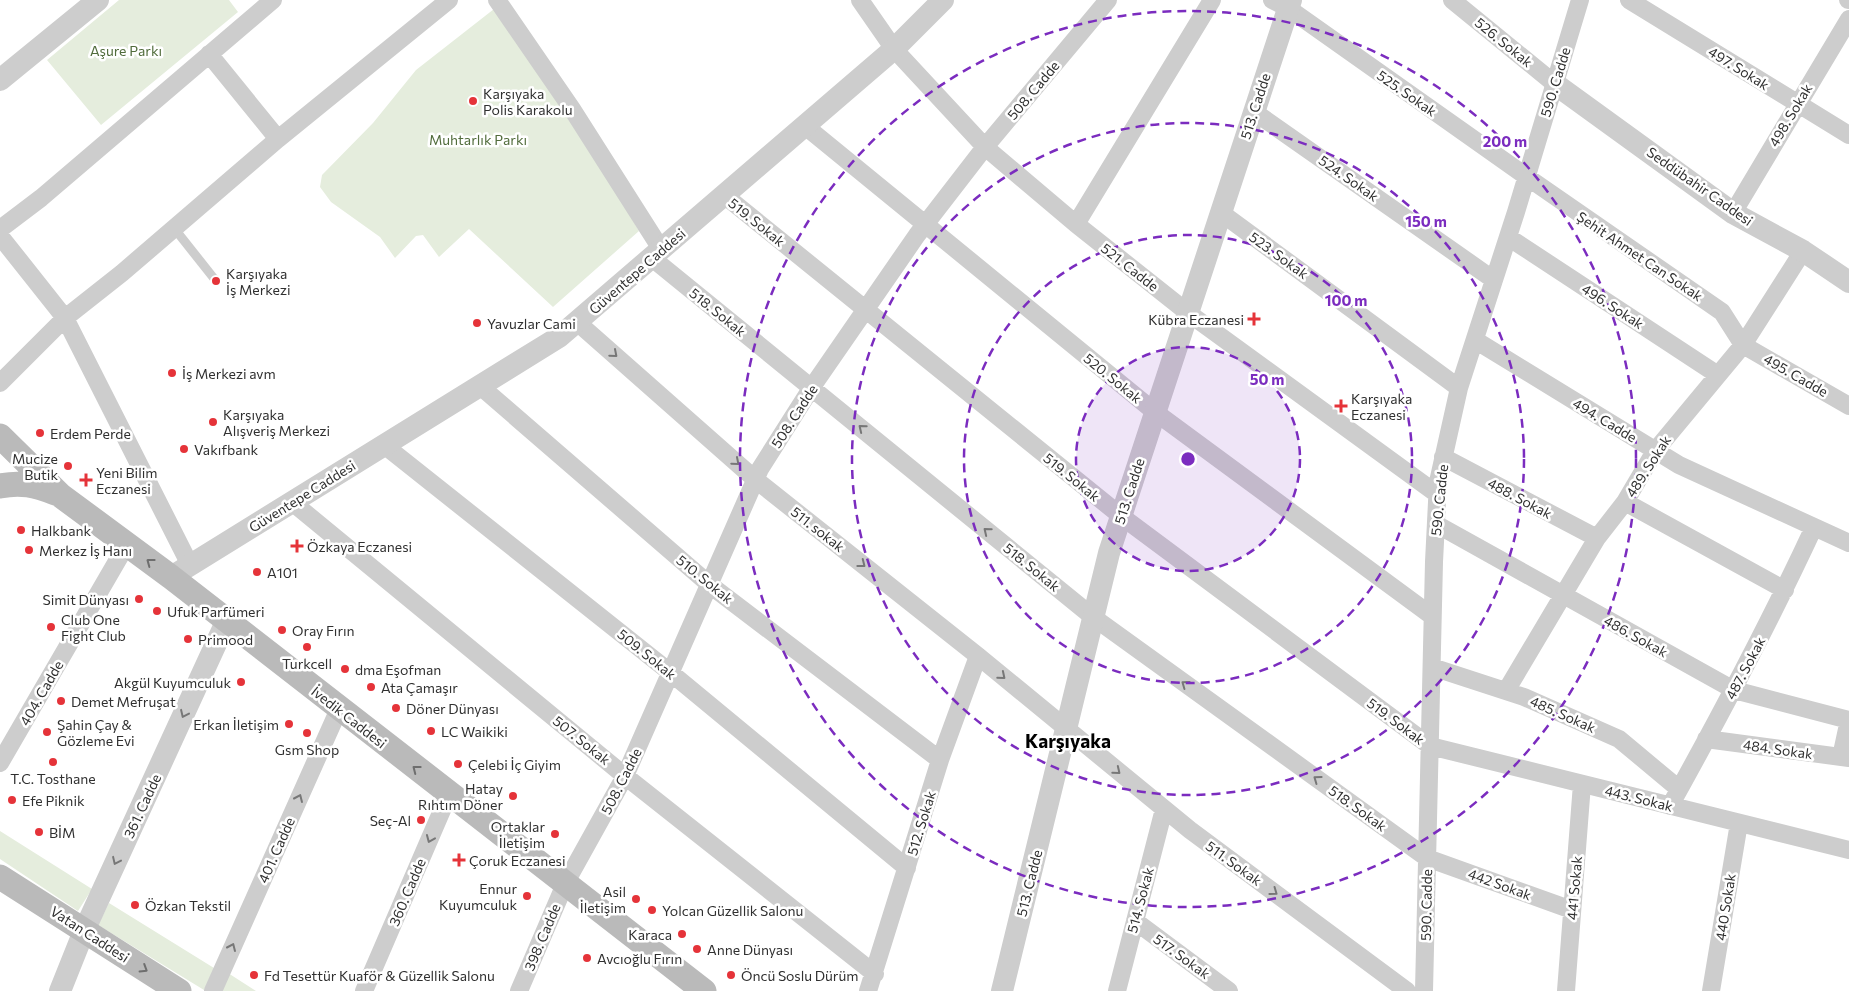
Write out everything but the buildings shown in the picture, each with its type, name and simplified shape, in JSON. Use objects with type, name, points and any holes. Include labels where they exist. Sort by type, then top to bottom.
[{"type":"main road","name":"İvedik Caddesi","points":[[0,436],[60,495],[127,544],[180,571],[226,622],[701,990]]},
{"type":"main road","points":[[0,486],[16,483],[34,484],[60,495]]},
{"type":"main road","name":"Vatan Caddesi","points":[[0,877],[179,991]]},
{"type":"street","points":[[0,80],[98,0]]},
{"type":"street","points":[[0,229],[41,198],[273,0]]},
{"type":"street","points":[[0,383],[65,318],[122,273],[278,139],[449,0]]},
{"type":"street","name":"518. Sokak","points":[[497,0],[572,109],[657,254],[812,388],[1093,617],[1427,858]]},
{"type":"street","name":"521. Cadde","points":[[860,0],[894,49],[985,147],[1076,224],[1188,312],[1437,494]]},
{"type":"street","name":"Güventepe Caddesi","points":[[180,571],[559,337],[894,49],[943,0]]},
{"type":"street","name":"508. Cadde","points":[[566,884],[625,776],[756,480],[812,388],[925,225],[985,147],[1108,0]]},
{"type":"street","points":[[1076,224],[1212,0]]},
{"type":"street","name":"526. Sokak","points":[[1452,0],[1555,84]]},
{"type":"street","name":"590. Cadde","points":[[1424,991],[1432,616],[1437,494],[1459,388],[1508,237],[1580,0]]},
{"type":"street","name":"497. Sokak","points":[[1629,0],[1849,135]]},
{"type":"street","name":"513. Cadde","points":[[1002,991],[1109,553],[1253,111],[1283,3]]},
{"type":"street","name":"525. Sokak","points":[[1283,3],[1526,177]]},
{"type":"street","name":"498. Sokak","points":[[1733,213],[1797,103],[1849,19]]},
{"type":"street","points":[[209,54],[278,139]]},
{"type":"street","name":"Seddübahir Caddesi","points":[[1555,84],[1733,213],[1803,252],[1849,282]]},
{"type":"street","name":"524. Sokak","points":[[1253,111],[1494,280]]},
{"type":"street","name":"520. Sokak","points":[[805,126],[1155,412],[1432,616]]},
{"type":"street","name":"Şehit Ahmet Can Sokak","points":[[1526,177],[1722,312],[1743,345]]},
{"type":"street","name":"519. Sokak","points":[[724,195],[1121,516],[1430,746]]},
{"type":"street","name":"523. Sokak","points":[[1220,212],[1459,388]]},
{"type":"street","points":[[0,236],[65,318],[180,571]]},
{"type":"street","name":"496. Sokak","points":[[1508,237],[1718,375]]},
{"type":"street","name":"489. Sokak","points":[[1506,691],[1597,538],[1625,502],[1655,451],[1743,345],[1803,252]]},
{"type":"street","name":"511. sokak","points":[[577,322],[756,480],[978,656],[1066,730]]},
{"type":"street","name":"494. Cadde","points":[[1474,340],[1678,465],[1849,542]]},
{"type":"street","name":"495. Cadde","points":[[1743,345],[1849,406]]},
{"type":"street","name":"510. Sokak","points":[[480,386],[710,584],[940,760]]},
{"type":"street","name":"509. Sokak","points":[[384,445],[671,673],[907,868]]},
{"type":"street","name":"488. Sokak","points":[[1444,457],[1597,538]]},
{"type":"street","name":"507. Sokak","points":[[292,502],[625,776],[875,974]]},
{"type":"street","points":[[1625,502],[1785,590]]},
{"type":"street","name":"486. Sokak","points":[[1436,524],[1734,690],[1849,720]]},
{"type":"street","name":"487. Sokak","points":[[1670,806],[1734,690],[1785,590],[1814,527]]},
{"type":"street","name":"404. Cadde","points":[[0,764],[127,544]]},
{"type":"street","name":"361. Cadde","points":[[60,991],[84,931],[226,622]]},
{"type":"street","name":"512. Sokak","points":[[868,991],[875,974],[940,760],[978,656]]},
{"type":"street","name":"485. Sokak","points":[[1432,667],[1524,697],[1619,739],[1679,789]]},
{"type":"street","name":"401. Cadde","points":[[213,991],[339,709]]},
{"type":"street","points":[[1845,758],[1849,720]]},
{"type":"street","name":"511. Sokak","points":[[1066,730],[1164,809],[1407,991]]},
{"type":"street","name":"484. Sokak","points":[[1706,739],[1845,758]]},
{"type":"street","name":"443. Sokak","points":[[1430,746],[1849,850]]},
{"type":"street","name":"441 Sokak","points":[[1566,991],[1582,784]]},
{"type":"street","name":"360. Cadde","points":[[364,991],[449,794]]},
{"type":"street","name":"514. Sokak","points":[[1117,991],[1164,809]]},
{"type":"street","name":"440 Sokak","points":[[1711,991],[1739,823]]},
{"type":"street","name":"442 Sokak","points":[[1427,858],[1572,910]]},
{"type":"street","name":"398. Cadde","points":[[519,991],[566,884]]},
{"type":"street","name":"517. Sokak","points":[[1135,922],[1229,991]]},
{"type":"lane","points":[[174,228],[216,281]]},
{"type":"green space","name":"Aşure Parkı","points":[[119,0],[229,0],[238,12],[101,125],[47,60]]},
{"type":"green space","name":"Muhtarlık Parkı","points":[[494,9],[574,120],[639,231],[553,307],[469,229],[439,257],[423,235],[416,236],[395,258],[380,237],[331,202],[320,187],[322,175],[373,123],[416,70]]},
{"type":"green space","points":[[0,831],[92,889],[78,911],[0,859]]},
{"type":"green space","points":[[109,903],[214,968],[204,990],[98,925]]},
{"type":"green space","points":[[228,973],[256,991],[220,991]]},
{"type":"place","name":"Karşıyaka Polis Karakolu","points":[[473,101]]},
{"type":"place","name":"Karşıyaka İş Merkezi","points":[[216,281]]},
{"type":"place","name":"Kübra Eczanesi","points":[[1254,319]]},
{"type":"place","name":"Yavuzlar Cami","points":[[477,323]]},
{"type":"place","name":"İş Merkezi avm","points":[[172,373]]},
{"type":"place","name":"Karşıyaka Eczanesi","points":[[1341,406]]},
{"type":"place","name":"Karşıyaka Alışveriş Merkezi","points":[[213,422]]},
{"type":"place","name":"Erdem Perde","points":[[40,433]]},
{"type":"place","name":"Vakıfbank","points":[[184,449]]},
{"type":"place","name":"Mucize Butik","points":[[68,466]]},
{"type":"place","name":"Yeni Bilim Eczanesi","points":[[86,480]]},
{"type":"place","name":"Halkbank","points":[[21,530]]},
{"type":"place","name":"Özkaya Eczanesi","points":[[297,546]]},
{"type":"place","name":"Merkez İş Hanı","points":[[29,550]]},
{"type":"place","name":"A101","points":[[257,572]]},
{"type":"place","name":"Simit Dünyası","points":[[139,599]]},
{"type":"place","name":"Ufuk Parfümeri","points":[[157,611]]},
{"type":"place","name":"Club One Fight Club","points":[[51,627]]},
{"type":"place","name":"Oray Fırın","points":[[282,630]]},
{"type":"place","name":"Primood","points":[[188,639]]},
{"type":"place","name":"Turkcell","points":[[307,647]]},
{"type":"place","name":"dma Eşofman","points":[[345,669]]},
{"type":"place","name":"Akgül Kuyumculuk","points":[[241,682]]},
{"type":"place","name":"Ata Çamaşır","points":[[371,687]]},
{"type":"place","name":"Demet Mefruşat","points":[[61,701]]},
{"type":"place","name":"Döner Dünyası","points":[[396,708]]},
{"type":"place","name":"Erkan İletişim","points":[[289,724]]},
{"type":"place","name":"LC Waikiki","points":[[431,731]]},
{"type":"place","name":"Şahin Çay & Gözleme Evi","points":[[47,732]]},
{"type":"place","name":"Gsm Shop","points":[[307,733]]},
{"type":"place","name":"T.C. Tosthane","points":[[53,762]]},
{"type":"place","name":"Çelebi İç Giyim","points":[[458,764]]},
{"type":"place","name":"Hatay Rıhtım Döner","points":[[513,796]]},
{"type":"place","name":"Efe Piknik","points":[[12,800]]},
{"type":"place","name":"Seç-Al","points":[[421,820]]},
{"type":"place","name":"BİM","points":[[39,832]]},
{"type":"place","name":"Ortaklar İletişim","points":[[555,834]]},
{"type":"place","name":"Çoruk Eczanesi","points":[[459,860]]},
{"type":"place","name":"Ennur Kuyumculuk","points":[[527,896]]},
{"type":"place","name":"Asil İletişim","points":[[636,899]]},
{"type":"place","name":"Özkan Tekstil","points":[[135,905]]},
{"type":"place","name":"Yolcan Güzellik Salonu","points":[[652,910]]},
{"type":"place","name":"Karaca","points":[[682,934]]},
{"type":"place","name":"Anne Dünyası","points":[[697,949]]},
{"type":"place","name":"Avcıoğlu Fırın","points":[[587,958]]},
{"type":"place","name":"Fd Tesettür Kuaför & Güzellik Salonu","points":[[254,975]]},
{"type":"place","name":"Öncü Soslu Dürüm","points":[[731,975]]},
{"type":"district","name":"Karşıyaka","points":[[1068,740]]}]
